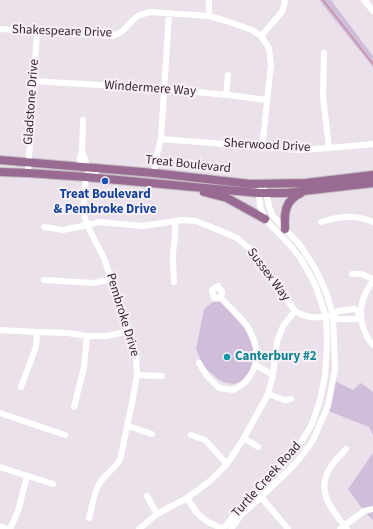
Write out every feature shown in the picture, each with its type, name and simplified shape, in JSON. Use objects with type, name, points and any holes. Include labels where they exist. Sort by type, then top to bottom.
[{"type":"main road","name":"Treat Boulevard","points":[[0,160],[154,173],[250,184],[306,183],[373,175]]},
{"type":"main road","name":"Treat Boulevard","points":[[0,172],[86,177],[262,193],[286,193],[373,183]]},
{"type":"main road","points":[[172,184],[227,198],[265,219]]},
{"type":"main road","points":[[285,229],[285,209],[291,200],[306,191]]},
{"type":"street","points":[[208,0],[209,16]]},
{"type":"street","points":[[262,148],[271,65],[269,48],[261,36],[282,12],[285,2],[284,0]]},
{"type":"street","points":[[364,0],[373,11]]},
{"type":"street","name":"Shakespeare Drive","points":[[0,29],[112,36],[119,34],[138,16],[150,12],[209,16],[252,30],[261,36]]},
{"type":"street","points":[[154,173],[161,139],[169,13]]},
{"type":"street","name":"Gladstone Drive","points":[[28,173],[37,32]]},
{"type":"street","points":[[324,53],[323,96],[329,148]]},
{"type":"street","points":[[226,94],[228,75]]},
{"type":"street","name":"Windermere Way","points":[[34,81],[226,94],[267,100]]},
{"type":"street","points":[[83,120],[83,168]]},
{"type":"street","name":"Sherwood Drive","points":[[161,139],[299,150],[373,144]]},
{"type":"street","points":[[66,166],[69,169],[81,170],[86,177],[89,172],[94,170],[128,173],[133,171]]},
{"type":"street","name":"Pembroke Drive","points":[[86,177],[83,211],[87,226],[104,258],[129,331],[136,354],[137,375],[120,460],[116,466],[102,479],[97,487],[89,518]]},
{"type":"street","name":"Turtle Creek Road","points":[[223,529],[238,510],[293,454],[302,441],[312,424],[320,400],[325,376],[327,344],[326,317],[311,277],[301,259],[265,219],[260,206],[262,183]]},
{"type":"street","name":"Turtle Creek Road","points":[[231,529],[242,514],[293,466],[313,440],[328,406],[335,369],[333,315],[326,292],[316,270],[302,246],[272,215],[262,193]]},
{"type":"street","points":[[321,222],[347,216],[359,217],[373,222]]},
{"type":"street","name":"Sussex Way","points":[[44,227],[63,230],[100,222],[143,226],[182,220],[196,221],[236,238],[250,249],[295,311],[302,316],[326,317],[333,315],[337,311],[355,309],[360,314]]},
{"type":"street","points":[[174,282],[172,262],[176,236],[175,221]]},
{"type":"street","points":[[333,315],[337,319],[357,319],[360,314],[367,289],[373,280],[361,274],[352,274]]},
{"type":"street","points":[[44,280],[94,283],[111,278]]},
{"type":"street","points":[[199,363],[207,376],[219,388],[233,390],[243,384],[256,364],[257,355],[255,345],[246,325],[221,298]]},
{"type":"street","points":[[139,529],[157,514],[187,498],[210,481],[227,464],[244,438],[268,394],[273,375],[277,342],[283,326],[295,311]]},
{"type":"street","points":[[360,314],[364,331],[373,345]]},
{"type":"street","points":[[0,330],[68,333],[87,336],[107,336],[129,331]]},
{"type":"street","points":[[21,387],[36,347],[37,332]]},
{"type":"street","points":[[74,407],[84,367],[87,336]]},
{"type":"street","points":[[256,364],[273,375]]},
{"type":"street","points":[[137,375],[162,376]]},
{"type":"street","points":[[268,394],[285,400],[290,399]]},
{"type":"street","points":[[0,412],[66,435]]},
{"type":"street","points":[[128,426],[152,434]]},
{"type":"street","points":[[191,435],[205,440],[227,464]]},
{"type":"street","points":[[244,438],[258,447]]},
{"type":"street","points":[[346,449],[327,473],[324,484],[325,495],[329,506],[344,528],[364,511],[373,509]]},
{"type":"street","points":[[0,467],[53,484]]},
{"type":"street","points":[[10,529],[18,511],[27,476]]},
{"type":"street","points":[[147,496],[157,514]]},
{"type":"street","points":[[261,497],[288,529]]},
{"type":"street","points":[[187,498],[197,513],[206,521],[223,529]]},
{"type":"street","points":[[0,526],[7,529]]},
{"type":"shaded area","points":[[319,0],[331,0],[373,56],[373,67]]},
{"type":"shaded area","points":[[213,302],[221,302],[245,329],[253,347],[254,360],[251,369],[243,380],[234,384],[223,382],[204,367],[196,349],[204,309]]},
{"type":"shaded area","points":[[333,380],[353,390],[361,383],[372,391],[373,435],[369,427],[326,410]]},
{"type":"shaded area","points":[[373,453],[373,520],[364,511],[348,489]]},
{"type":"waterway","points":[[323,0],[373,64]]},
{"type":"place","name":"Treat Boulevard & Pembroke Drive","points":[[105,181]]},
{"type":"place","name":"Canterbury #2","points":[[227,357]]}]
